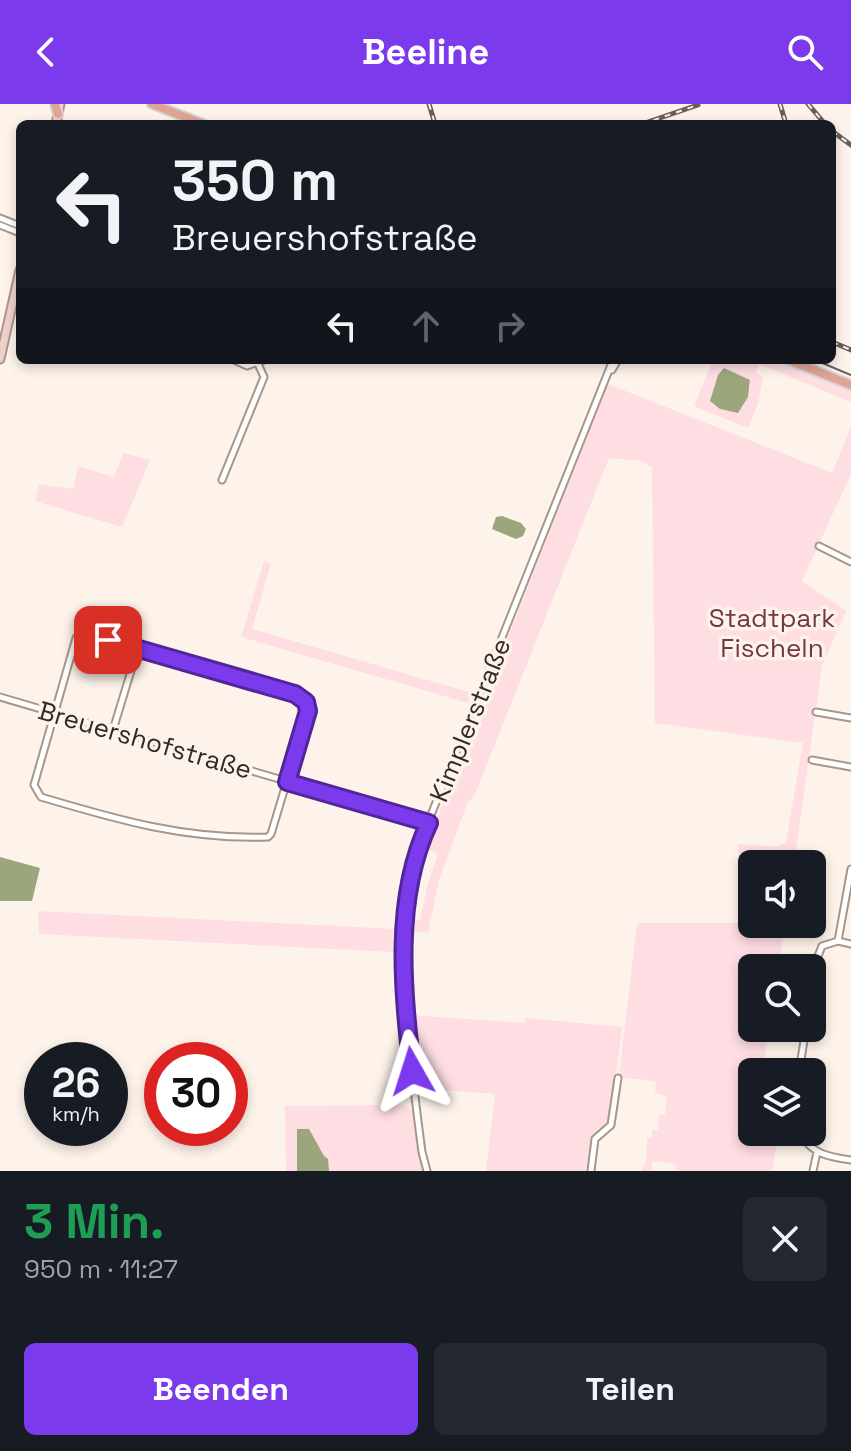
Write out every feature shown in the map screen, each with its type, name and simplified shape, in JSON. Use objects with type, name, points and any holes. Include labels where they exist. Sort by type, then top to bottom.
[{"type":"main road","points":[[152,104],[193,120]]},
{"type":"main road","points":[[0,359],[16,288]]},
{"type":"main road","points":[[799,364],[851,385]]},
{"type":"street","points":[[222,480],[264,377],[261,364]]},
{"type":"street","name":"Kimplerstraße","points":[[427,1171],[406,1022],[405,917],[413,860],[614,364]]},
{"type":"street","points":[[819,546],[851,562]]},
{"type":"street","points":[[83,632],[138,648],[295,694],[306,702],[308,711],[268,837],[193,833],[133,824],[41,797],[34,785],[76,638],[83,632]]},
{"type":"street","points":[[113,730],[138,648]]},
{"type":"street","name":"Breuershofstraße","points":[[0,697],[429,823]]},
{"type":"street","points":[[816,712],[851,717]]},
{"type":"street","points":[[812,760],[851,767]]},
{"type":"street","points":[[838,941],[851,869]]},
{"type":"street","points":[[818,954],[829,943],[838,941],[851,944]]},
{"type":"street","points":[[591,1171],[595,1139],[611,1125],[618,1078]]},
{"type":"street","points":[[810,1146],[817,1152],[851,1160]]},
{"type":"street","points":[[813,1171],[817,1152]]},
{"type":"green space","points":[[711,364],[759,364],[756,372],[763,377],[758,403],[748,428],[694,406]],"holes":[[[726,368],[751,384],[748,397],[738,413],[720,409]]]},
{"type":"green space","points":[[759,364],[785,364],[851,391],[851,402]]},
{"type":"green space","name":"Stadtpark Fischeln","points":[[608,384],[832,473],[851,427],[851,474],[802,581],[846,611],[822,666],[796,850],[738,850],[738,844],[777,847],[786,842],[803,743],[655,723],[652,468],[642,461],[609,458],[475,794],[467,804],[439,880],[428,933],[407,930],[412,919],[420,921],[438,854],[427,849]]},
{"type":"green space","points":[[123,453],[150,460],[122,527],[35,501],[39,484],[73,489],[78,466],[114,477]]},
{"type":"green space","points":[[264,561],[271,563],[252,629],[472,693],[468,703],[241,637]]},
{"type":"green space","points":[[38,911],[397,929],[397,932],[392,937],[395,941],[392,947],[394,952],[39,934]]},
{"type":"green space","points":[[637,923],[738,923],[738,938],[783,938],[780,954],[738,954],[738,1042],[767,1042],[764,1058],[738,1058],[738,1146],[776,1146],[772,1171],[677,1171],[675,1164],[652,1161],[652,1171],[641,1171],[647,1160],[647,1138],[651,1138],[653,1130],[658,1130],[659,1115],[665,1115],[667,1096],[655,1093],[656,1081],[619,1077]]},
{"type":"green space","points":[[409,1015],[525,1023],[526,1018],[622,1027],[610,1124],[594,1139],[589,1171],[486,1171],[495,1094],[416,1088]]},
{"type":"green space","points":[[405,1105],[415,1113],[425,1171],[286,1171],[285,1106]]},
{"type":"shaded area","points":[[724,368],[750,380],[748,397],[738,413],[720,409],[710,401],[718,375]]},
{"type":"shaded area","points":[[496,517],[521,523],[526,529],[523,536],[516,539],[492,529]]},
{"type":"shaded area","points":[[0,857],[40,868],[32,901],[0,901]]},
{"type":"shaded area","points":[[297,1129],[309,1129],[328,1159],[329,1171],[297,1171]]},
{"type":"tram line","points":[[825,364],[851,375]]},
{"type":"railway","points":[[429,104],[434,120]]},
{"type":"railway","points":[[780,104],[785,120]]},
{"type":"railway","points":[[808,104],[822,120]]},
{"type":"railway","points":[[654,120],[698,105]]},
{"type":"railway","points":[[836,134],[851,145]]},
{"type":"railway","points":[[836,344],[851,350]]},
{"type":"route","points":[[108,640],[295,694],[306,702],[308,711],[287,782],[429,823],[413,860],[405,917],[406,1022],[412,1071]]}]
